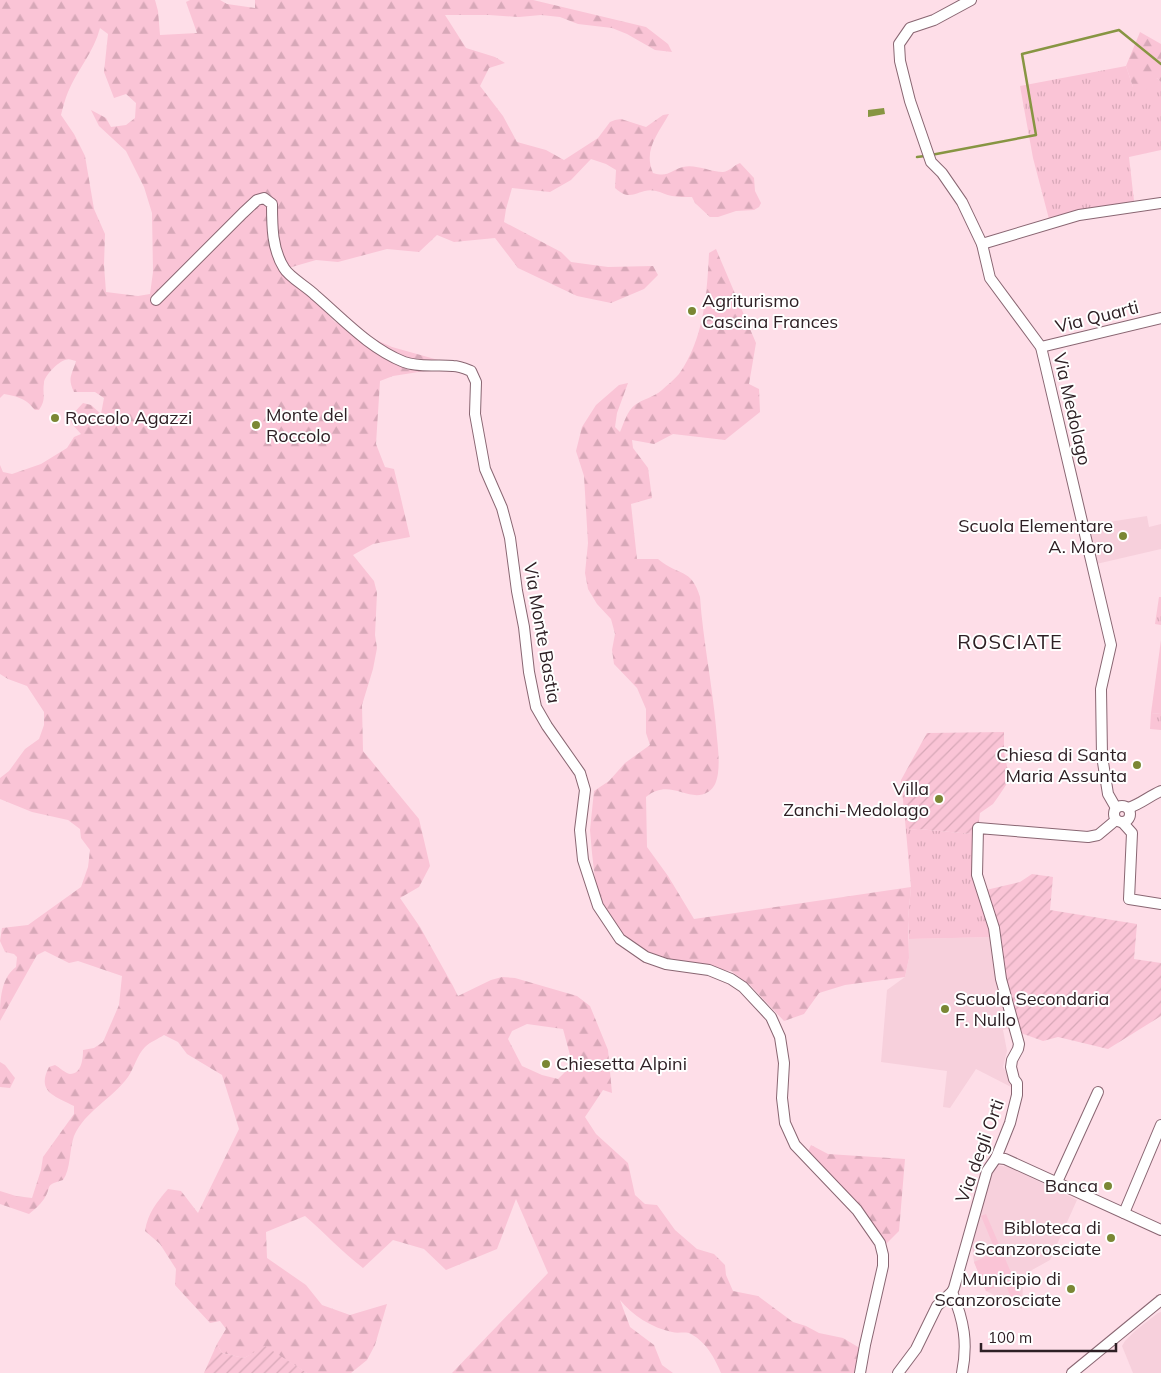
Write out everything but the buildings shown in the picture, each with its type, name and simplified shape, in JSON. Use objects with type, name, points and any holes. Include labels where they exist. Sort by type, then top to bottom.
[{"type":"street","name":"Via Medolago","points":[[971,0],[934,20],[910,28],[899,44],[900,61],[910,101],[931,162],[942,173],[962,202],[982,244],[990,278],[1041,346],[1111,645],[1101,689],[1102,756],[1108,794],[1116,808]]},
{"type":"street","name":"Via Monte Bastia","points":[[156,300],[243,213],[257,200],[264,198],[272,204],[275,249],[284,269],[350,326],[382,350],[404,362],[416,365],[455,366],[471,372],[476,382],[475,414],[485,469],[502,508],[510,538],[536,708],[580,773],[585,790],[584,812],[580,830],[583,860],[598,906],[620,940],[646,957],[666,964],[709,970],[731,979],[743,987],[771,1017],[780,1037],[784,1063],[782,1098],[785,1123],[795,1145],[857,1210],[880,1243],[883,1255],[883,1266],[860,1373]]},
{"type":"street","points":[[982,244],[1079,215],[1161,203]]},
{"type":"street","name":"Via Quarti","points":[[1041,346],[1161,318]]},
{"type":"street","points":[[1161,791],[1140,804],[1128,808],[1120,806],[1114,812],[1132,833],[1129,899],[1161,904]]},
{"type":"street","points":[[1120,821],[1129,820],[1131,813],[1128,808]]},
{"type":"street","name":"Via degli Orti","points":[[952,1292],[987,1171],[996,1158],[1010,1123],[1017,1095],[1016,1083],[1011,1067],[1018,1044],[1001,979],[994,928],[977,875],[978,828],[1088,837],[1098,835],[1120,821]]},
{"type":"street","points":[[1057,1182],[1098,1092]]},
{"type":"street","points":[[1124,1213],[1161,1125]]},
{"type":"street","points":[[996,1158],[1005,1158],[1161,1230]]},
{"type":"street","points":[[898,1373],[916,1349],[937,1306],[952,1292],[963,1320],[966,1348],[962,1373]]},
{"type":"street","points":[[1074,1372],[1161,1300]]},
{"type":"shaded area","points":[[884,108],[885,114],[868,117],[868,110]]},
{"type":"shaded area","name":"Scuola Elementare A. Moro","points":[[1147,516],[1149,527],[1161,524],[1161,549],[1092,565],[1083,526]]},
{"type":"shaded area","name":"Scuola Secondaria F. Nullo","points":[[995,937],[1011,1028],[1003,1030],[1007,1051],[1003,1067],[1015,1089],[976,1069],[950,1108],[943,1107],[947,1071],[881,1062],[887,990],[905,977],[909,958],[909,939]]},
{"type":"shaded area","points":[[995,1165],[1009,1167],[1077,1200],[1050,1260],[1032,1270],[1023,1282],[1022,1309],[986,1291],[974,1262],[971,1238],[982,1193]]},
{"type":"shaded area","points":[[1161,1312],[1161,1373],[1133,1373],[1122,1346],[1135,1331]]},
{"type":"green space","points":[[0,0],[155,0],[160,35],[197,33],[186,2],[190,0],[220,0],[227,4],[255,8],[255,0],[533,0],[646,27],[668,44],[672,52],[655,50],[612,28],[578,24],[560,17],[541,15],[519,17],[445,15],[466,48],[495,57],[505,63],[489,68],[480,86],[503,116],[517,142],[546,150],[564,160],[598,138],[610,122],[621,119],[646,127],[663,115],[669,114],[656,135],[651,149],[650,165],[653,173],[663,175],[688,166],[723,172],[740,163],[754,178],[755,191],[761,203],[759,207],[754,210],[736,211],[718,217],[710,217],[695,203],[692,197],[672,196],[650,190],[631,195],[621,193],[615,188],[616,170],[591,159],[571,180],[550,192],[512,188],[504,222],[561,252],[571,262],[608,267],[653,266],[658,275],[644,289],[611,303],[577,296],[518,268],[495,238],[454,242],[437,235],[419,252],[387,249],[338,262],[316,260],[285,269],[335,322],[392,347],[449,363],[444,368],[393,376],[380,381],[376,444],[385,467],[394,469],[410,537],[373,544],[353,555],[374,581],[377,593],[375,635],[377,648],[362,705],[363,751],[419,819],[430,866],[419,887],[400,898],[420,927],[458,996],[491,980],[502,977],[515,978],[577,996],[590,1006],[608,1050],[612,1093],[603,1090],[585,1117],[596,1134],[628,1163],[635,1195],[645,1204],[657,1205],[675,1230],[697,1249],[714,1254],[725,1265],[726,1275],[733,1291],[758,1296],[793,1322],[819,1333],[843,1338],[863,1350],[859,1373],[721,1373],[716,1361],[697,1338],[689,1333],[672,1332],[650,1324],[636,1316],[620,1300],[630,1327],[654,1345],[662,1365],[673,1373],[452,1373],[548,1273],[516,1199],[497,1249],[446,1270],[424,1249],[393,1240],[363,1268],[305,1216],[266,1232],[267,1258],[306,1285],[322,1305],[350,1315],[387,1304],[375,1345],[367,1360],[351,1373],[307,1373],[265,1347],[244,1358],[222,1353],[217,1344],[226,1329],[220,1321],[210,1323],[175,1285],[176,1269],[160,1244],[145,1231],[153,1208],[168,1189],[181,1191],[198,1213],[239,1129],[222,1075],[187,1054],[178,1042],[164,1035],[145,1047],[122,1085],[92,1112],[79,1127],[72,1141],[66,1176],[63,1180],[49,1186],[47,1194],[39,1205],[29,1214],[0,1204],[0,1191],[32,1198],[43,1157],[74,1114],[74,1106],[54,1096],[46,1088],[46,1075],[49,1067],[55,1065],[70,1074],[74,1073],[81,1065],[83,1050],[94,1048],[103,1042],[119,1005],[122,976],[78,961],[69,963],[45,951],[37,955],[0,1021],[2,991],[7,978],[16,967],[17,957],[14,954],[5,952],[0,941],[2,928],[28,925],[81,887],[88,867],[90,850],[81,838],[80,829],[68,820],[32,812],[0,799],[0,778],[9,771],[25,749],[39,739],[44,725],[44,712],[27,686],[0,674],[0,465],[3,472],[12,474],[41,464],[67,448],[74,437],[81,434],[72,424],[70,417],[83,403],[91,405],[101,414],[104,398],[95,392],[74,392],[71,380],[76,361],[68,359],[59,363],[46,377],[44,399],[39,410],[35,410],[25,400],[18,397],[4,394],[0,398]],"holes":[[[100,28],[108,34],[104,72],[114,98],[126,94],[136,103],[135,118],[126,125],[111,127],[106,118],[91,110],[99,126],[126,151],[144,187],[152,213],[153,272],[150,294],[138,296],[106,292],[104,265],[105,234],[94,209],[85,156],[74,134],[61,115],[68,92],[90,53]],[[527,1024],[563,1029],[570,1055],[569,1068],[558,1079],[542,1075],[522,1066],[508,1039],[512,1031]]]},
{"type":"green space","points":[[1140,32],[1161,44],[1161,82],[1157,78],[1145,91],[1133,87],[1126,66]]},
{"type":"green space","points":[[1126,66],[1133,87],[1157,78],[1161,82],[1161,150],[1129,157],[1134,201],[1049,219],[1033,158],[1020,86]]},
{"type":"green space","points":[[716,249],[756,343],[749,384],[759,389],[760,412],[725,440],[673,434],[654,444],[632,440],[633,448],[648,468],[652,498],[631,504],[637,559],[658,559],[665,565],[684,574],[693,581],[700,597],[719,755],[718,776],[712,788],[701,795],[663,789],[646,797],[647,847],[668,876],[694,919],[911,887],[908,919],[909,958],[905,977],[845,985],[819,993],[804,1014],[784,1021],[751,986],[731,971],[692,966],[654,954],[633,944],[612,926],[596,888],[592,853],[590,830],[594,791],[609,781],[625,763],[650,745],[646,733],[646,709],[637,688],[614,664],[612,650],[615,634],[611,619],[597,604],[588,589],[585,573],[588,543],[584,476],[576,451],[582,427],[596,405],[619,385],[628,383],[617,413],[615,427],[620,432],[632,408],[659,392],[679,374],[694,346],[699,331],[703,316],[709,253]]},
{"type":"green space","points":[[1159,597],[1161,597],[1161,625],[1155,624]]},
{"type":"green space","points":[[1161,640],[1161,714],[1151,713]]},
{"type":"green space","points":[[1151,713],[1161,714],[1161,730],[1150,729]]},
{"type":"green space","points":[[1004,732],[1004,752],[1009,776],[1006,785],[993,804],[980,813],[978,828],[972,834],[918,829],[910,830],[905,820],[901,780],[927,733]]},
{"type":"green space","points":[[905,820],[911,830],[972,834],[978,828],[977,875],[995,937],[909,939],[908,919],[911,887]]},
{"type":"green space","points":[[1032,874],[1053,877],[1050,910],[1137,924],[1134,959],[1161,963],[1161,1016],[1108,1049],[1058,1037],[1043,1041],[1018,1032],[986,890],[1020,882]]},
{"type":"green space","points":[[0,1062],[5,1065],[15,1078],[10,1088],[0,1087]]},
{"type":"green space","points":[[811,1145],[828,1154],[905,1159],[899,1231],[882,1248],[853,1212],[804,1160]]},
{"type":"green space","points":[[986,1214],[1021,1296],[1012,1300],[1005,1283],[986,1291],[974,1262],[996,1252],[981,1216]]},
{"type":"green space","points":[[217,1344],[222,1353],[244,1358],[265,1346],[307,1373],[204,1373]]},
{"type":"waterway","points":[[931,155],[1036,135],[1022,54],[1119,30],[1161,64]]},
{"type":"waterway","points":[[917,157],[925,156]]},
{"type":"place","name":"Agriturismo Cascina Frances","points":[[692,311]]},
{"type":"place","name":"Roccolo Agazzi","points":[[55,418]]},
{"type":"place","name":"Monte del Roccolo","points":[[256,425]]},
{"type":"place","name":"Scuola Elementare A. Moro","points":[[1123,536]]},
{"type":"place","name":"Chiesa di Santa Maria Assunta","points":[[1137,765]]},
{"type":"place","name":"Villa Zanchi-Medolago","points":[[939,799]]},
{"type":"place","name":"Scuola Secondaria F. Nullo","points":[[945,1009]]},
{"type":"place","name":"Chiesetta Alpini","points":[[546,1064]]},
{"type":"place","name":"Banca","points":[[1108,1186]]},
{"type":"place","name":"Bibloteca di Scanzorosciate","points":[[1111,1238]]},
{"type":"place","name":"Municipio di Scanzorosciate","points":[[1071,1289]]},
{"type":"district","name":"ROSCIATE","points":[[1010,642]]}]
